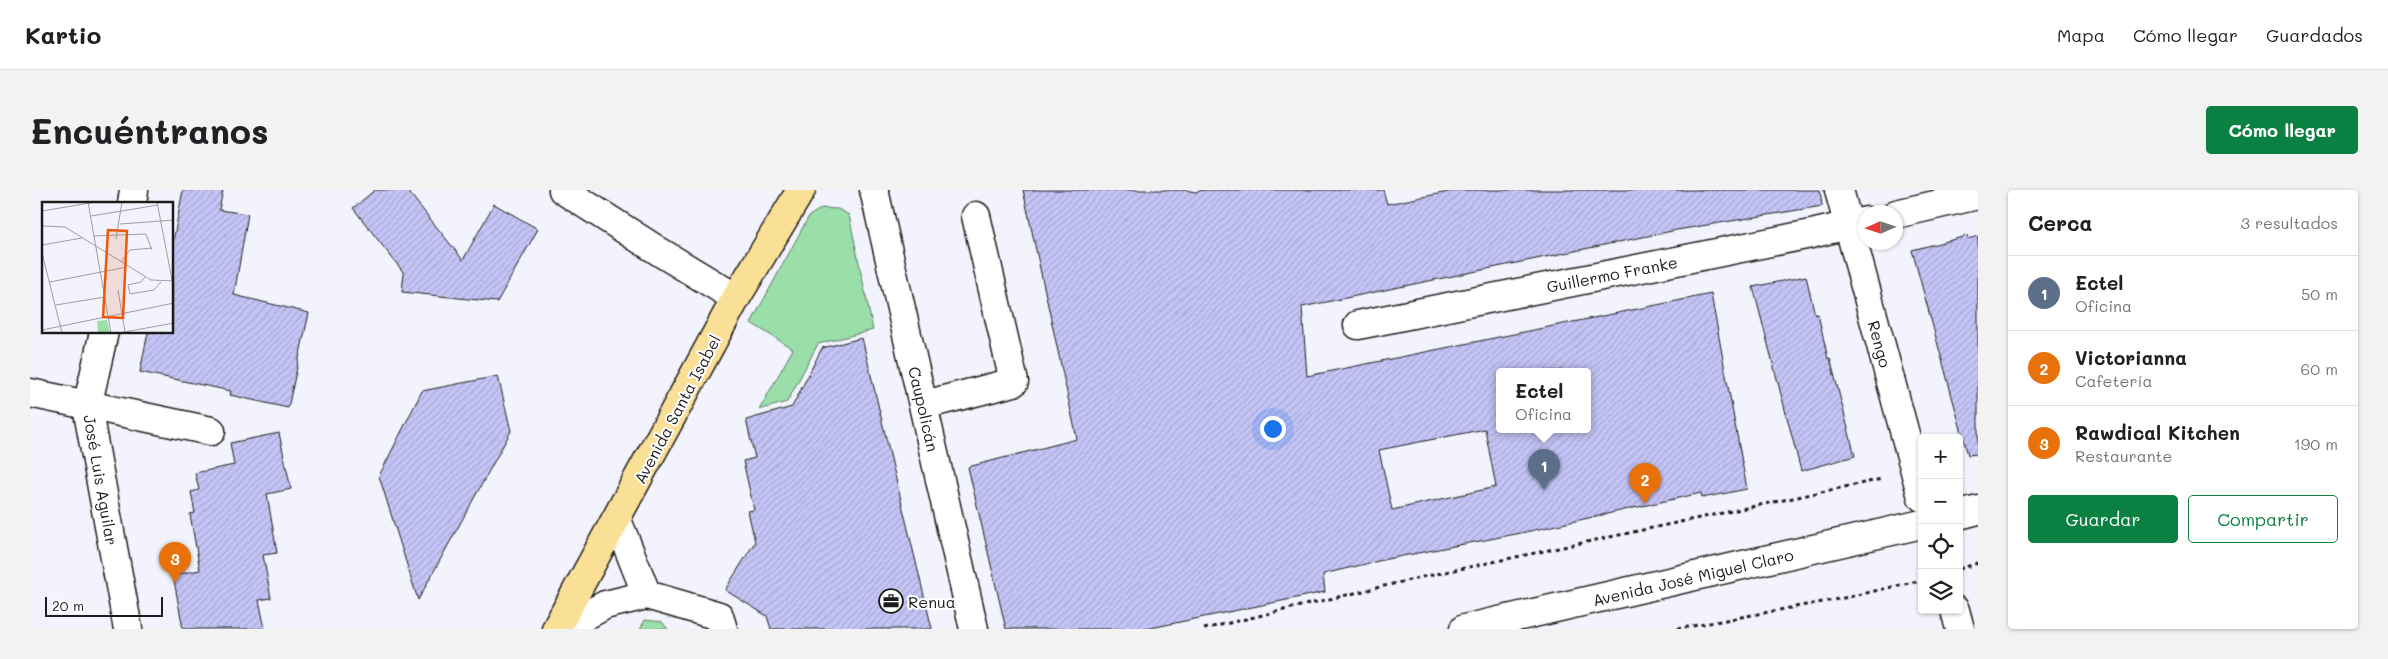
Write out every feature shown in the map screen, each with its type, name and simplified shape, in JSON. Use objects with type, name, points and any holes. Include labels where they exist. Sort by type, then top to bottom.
[{"type":"main road","name":"Avenida Santa Isabel","points":[[556,629],[617,520],[736,298],[801,190]]},
{"type":"street","points":[[563,190],[736,298]]},
{"type":"street","name":"Caupolicán","points":[[874,190],[974,629]]},
{"type":"street","name":"Rengo","points":[[1839,190],[1856,223],[1918,480]]},
{"type":"street","points":[[1903,212],[1978,195]]},
{"type":"street","points":[[924,405],[1014,382],[976,216]]},
{"type":"street","name":"Guillermo Franke","points":[[1358,325],[1856,223]]},
{"type":"street","name":"José Luis Aguilar","points":[[104,334],[87,407],[128,629]]},
{"type":"street","points":[[30,393],[87,407],[211,431]]},
{"type":"street","points":[[1963,514],[1978,510]]},
{"type":"street","points":[[617,520],[647,595]]},
{"type":"street","name":"Avenida José Miguel Claro","points":[[1464,629],[1517,623],[1918,525]]},
{"type":"street","points":[[561,629],[605,605],[647,595],[719,616],[723,629]]},
{"type":"street","points":[[1955,614],[1960,629]]},
{"type":"path","points":[[1204,629],[1422,577],[1885,479]]},
{"type":"path","points":[[1963,568],[1978,564]]},
{"type":"path","points":[[1677,629],[1849,597],[1918,581]]},
{"type":"green space","points":[[822,208],[838,209],[849,215],[873,330],[818,344],[787,402],[759,410],[793,349],[751,323],[809,216]]},
{"type":"green space","points":[[645,620],[662,622],[668,629],[640,629]]},
{"type":"building","points":[[183,190],[223,190],[219,210],[248,214],[234,295],[309,313],[288,408],[230,395],[231,391],[140,372],[148,334],[174,334],[174,237]]},
{"type":"building","points":[[375,190],[407,190],[463,260],[494,204],[538,229],[497,302],[402,292],[404,273],[353,208]]},
{"type":"building","points":[[1023,190],[1186,190],[1195,192],[1204,190],[1383,190],[1387,204],[1458,190],[1820,190],[1822,206],[1677,230],[1302,307],[1307,376],[1711,294],[1747,489],[1702,498],[1701,493],[1521,533],[1387,559],[1323,574],[1325,592],[1146,629],[1006,629],[968,467],[1077,439]],"holes":[[[1485,429],[1496,487],[1392,510],[1379,450]]]},
{"type":"building","points":[[1967,236],[1968,239],[1978,236],[1978,454],[1968,455],[1912,250]]},
{"type":"building","points":[[1806,276],[1815,315],[1818,314],[1828,359],[1830,358],[1855,456],[1801,471],[1753,287]]},
{"type":"building","points":[[862,338],[932,629],[771,629],[767,616],[725,590],[755,542],[748,511],[754,510],[743,461],[755,458],[746,420],[792,407],[822,348]]},
{"type":"building","points":[[498,376],[511,431],[418,600],[379,476],[422,391]]},
{"type":"building","points":[[279,433],[291,489],[267,494],[277,553],[263,555],[271,598],[259,600],[265,629],[183,629],[173,575],[200,570],[190,514],[195,513],[191,492],[199,490],[195,473],[234,465],[230,443]]},
{"type":"place","name":"Ectel","points":[[1544,490]]},
{"type":"place","name":"Victorianna","points":[[1645,504]]},
{"type":"place","name":"Rawdical Kitchen","points":[[175,583]]},
{"type":"place","name":"Renua","points":[[891,601]]}]
